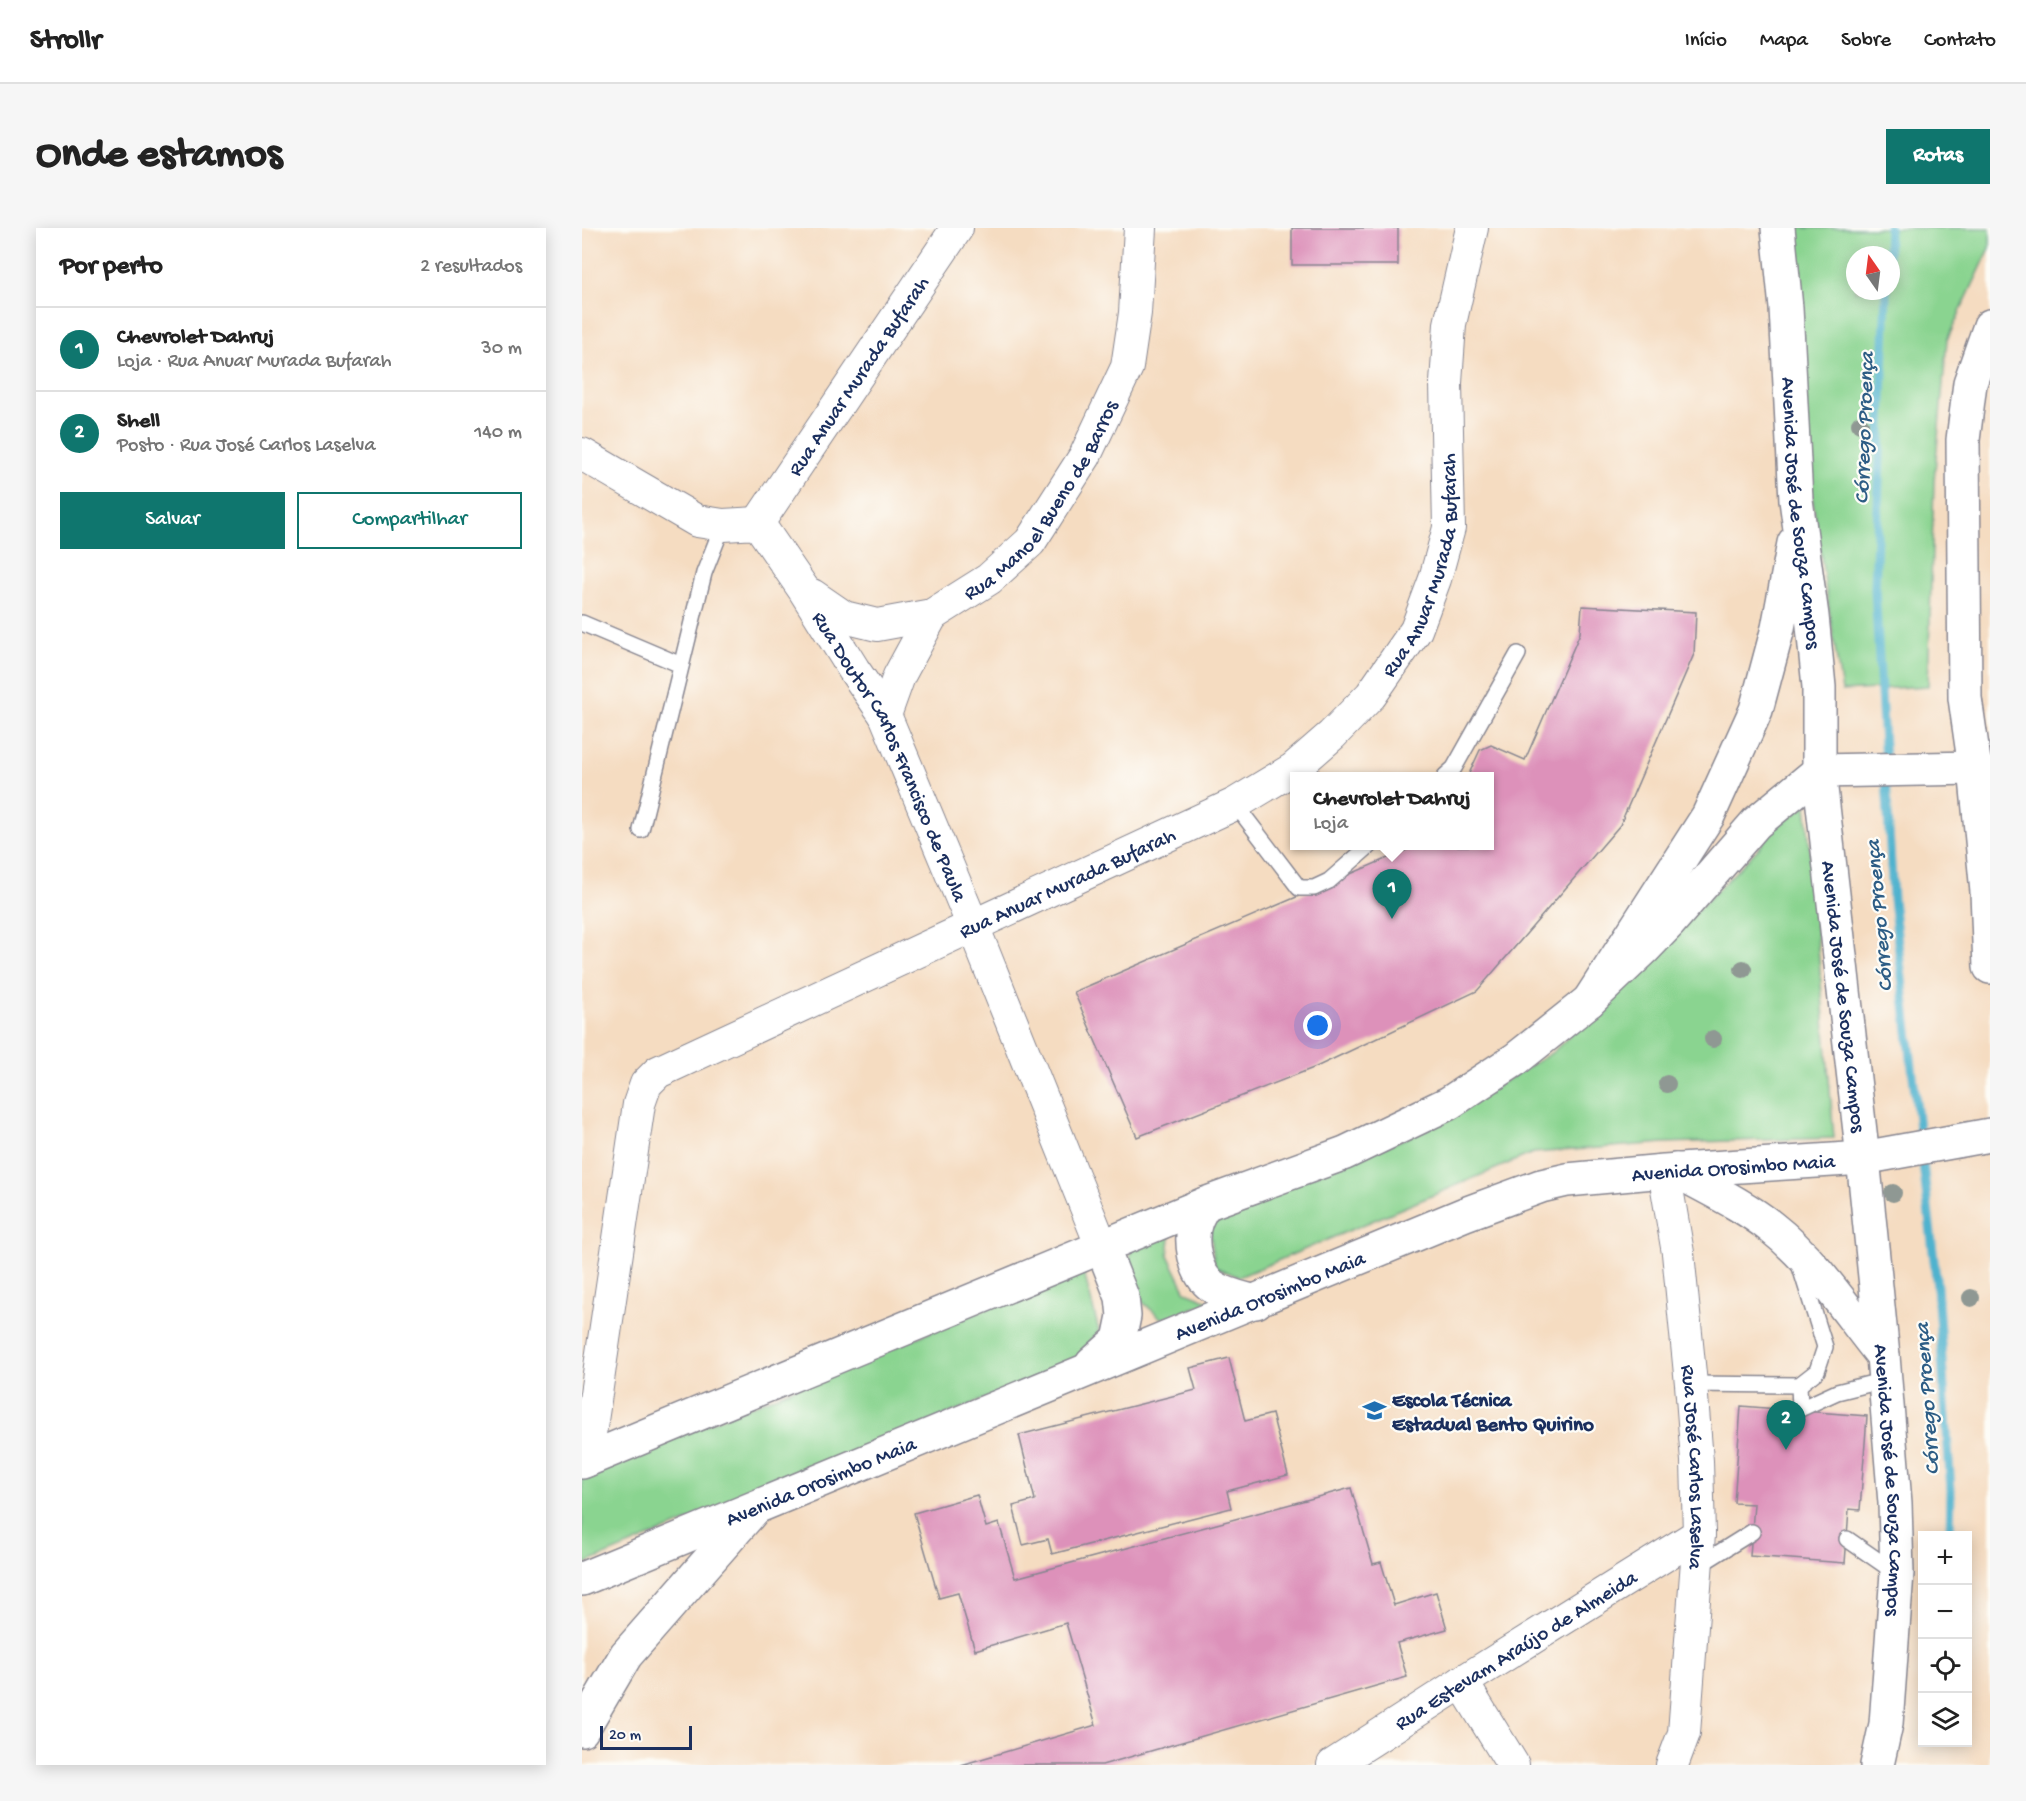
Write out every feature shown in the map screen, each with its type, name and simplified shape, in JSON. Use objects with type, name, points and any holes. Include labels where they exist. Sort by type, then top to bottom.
[{"type":"main road","name":"Avenida José de Souza Campos","points":[[1778,228],[1786,308],[1796,500],[1814,628],[1819,687],[1819,771],[1875,1157],[1884,1368],[1895,1503],[1897,1573],[1886,1724],[1877,1765]]},
{"type":"main road","points":[[1990,326],[1970,382],[1963,440],[1965,698],[1982,772],[1990,967]]},
{"type":"main road","points":[[1588,1001],[1708,816],[1756,710],[1778,628],[1792,554],[1796,500]]},
{"type":"main road","points":[[584,1462],[1205,1204],[1345,1153],[1449,1104],[1516,1059],[1588,1001],[1670,922],[1756,823],[1819,771],[1917,768],[1982,772]]},
{"type":"main road","name":"Avenida Orosimbo Maia","points":[[582,1579],[1465,1215],[1541,1186],[1567,1180],[1669,1171],[1875,1157],[1982,1137]]},
{"type":"main road","points":[[1669,1171],[1756,1217],[1794,1247],[1823,1277],[1884,1368]]},
{"type":"main road","points":[[1205,1204],[1196,1221],[1194,1233],[1194,1254],[1200,1271],[1210,1285],[1231,1296],[1256,1302]]},
{"type":"main road","points":[[1080,1375],[1119,1340],[1124,1316],[1122,1297],[1102,1247]]},
{"type":"main road","points":[[582,1730],[626,1654],[754,1509]]},
{"type":"street","name":"Rua Anuar Murada Bufarah","points":[[758,523],[957,228]]},
{"type":"street","name":"Rua Manoel Bueno de Barros","points":[[804,590],[844,617],[877,625],[932,615],[989,579],[1030,542],[1085,456],[1126,367],[1135,313],[1140,228]]},
{"type":"street","name":"Rua Anuar Murada Bufarah","points":[[584,1462],[589,1387],[639,1104],[646,1084],[658,1072],[1235,804],[1293,769],[1332,735],[1371,695],[1416,630],[1435,579],[1449,528],[1446,384],[1450,324],[1472,228]]},
{"type":"street","points":[[582,454],[697,521],[723,525],[758,523]]},
{"type":"street","name":"Rua Doutor Carlos Francisco de Paula","points":[[758,523],[885,715],[1102,1247]]},
{"type":"street","points":[[885,715],[899,676],[932,615]]},
{"type":"street","name":"Rua José Carlos Laselva","points":[[1669,1171],[1691,1384],[1697,1461],[1699,1534],[1684,1733],[1672,1765]]},
{"type":"street","name":"Rua Estevam Araújo de Almeida","points":[[1333,1765],[1699,1534]]},
{"type":"street","points":[[1462,1682],[1512,1765]]},
{"type":"lane","points":[[641,830],[704,573],[723,525]]},
{"type":"lane","points":[[582,623],[681,665]]},
{"type":"lane","points":[[1451,772],[1455,768],[1518,654]]},
{"type":"lane","points":[[1235,804],[1299,888],[1314,888],[1329,881],[1364,850]]},
{"type":"lane","points":[[1691,1384],[1798,1385],[1817,1371],[1825,1347],[1794,1247]]},
{"type":"lane","points":[[1798,1385],[1800,1409],[1884,1368]]},
{"type":"lane","points":[[1696,1567],[1752,1532]]},
{"type":"lane","points":[[1847,1539],[1897,1573]]},
{"type":"green space","points":[[1777,228],[1990,228],[1990,248],[1947,340],[1934,481],[1928,686],[1842,691],[1807,460]]},
{"type":"green space","points":[[1806,805],[1834,1138],[1664,1143],[1533,1153],[1239,1277],[1215,1267],[1210,1230],[1228,1211],[1423,1131],[1553,1052],[1693,915],[1758,849],[1775,828]]},
{"type":"green space","points":[[1171,1230],[1168,1255],[1186,1292],[1211,1302],[1162,1319],[1139,1299],[1129,1268],[1131,1248]]},
{"type":"green space","points":[[1083,1269],[1099,1331],[1074,1362],[582,1565],[582,1476]]},
{"type":"building","points":[[1292,228],[1398,228],[1398,265],[1292,265]]},
{"type":"building","points":[[1582,606],[1696,612],[1694,654],[1620,825],[1477,991],[1316,1067],[1137,1137],[1074,992],[1407,850],[1494,850],[1494,772],[1470,772],[1480,750],[1491,745],[1525,760],[1580,633]]},
{"type":"building","points":[[1229,1358],[1245,1421],[1272,1414],[1288,1475],[1227,1491],[1231,1508],[1052,1554],[1048,1539],[1023,1545],[1013,1506],[1035,1500],[1019,1435],[1196,1390],[1190,1368]]},
{"type":"building","points":[[1741,1406],[1867,1416],[1860,1510],[1849,1509],[1845,1563],[1750,1556],[1754,1504],[1734,1503]]},
{"type":"building","points":[[1351,1488],[1373,1564],[1381,1562],[1394,1605],[1436,1592],[1447,1629],[1397,1643],[1407,1677],[1102,1765],[961,1765],[1096,1725],[1066,1623],[975,1650],[958,1593],[939,1598],[914,1513],[977,1495],[986,1527],[999,1523],[1015,1578]]},
{"type":"waterway","name":"Córrego Proença","points":[[1888,246],[1889,228]]},
{"type":"waterway","name":"Córrego Proença","points":[[1886,300],[1875,589],[1893,899],[1937,1287],[1951,1490],[1950,1531]]},
{"type":"place","name":"Chevrolet Dahruj","points":[[1392,919]]},
{"type":"place","name":"Escola Técnica Estadual Bento Quirino","points":[[1374,1411]]},
{"type":"place","name":"Shell","points":[[1786,1450]]}]
